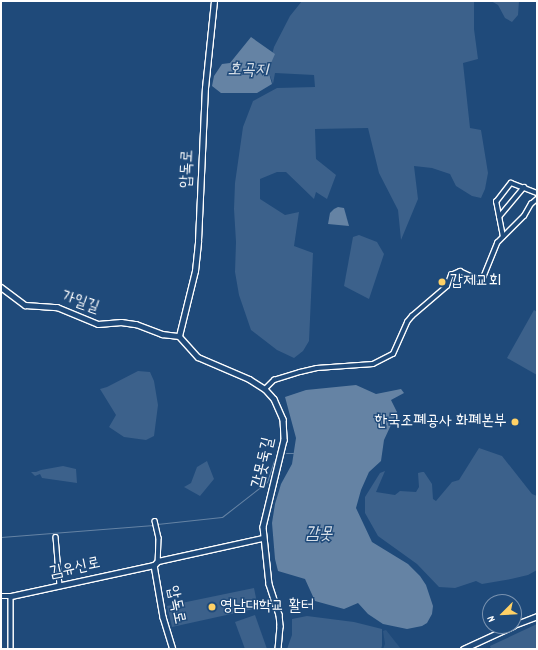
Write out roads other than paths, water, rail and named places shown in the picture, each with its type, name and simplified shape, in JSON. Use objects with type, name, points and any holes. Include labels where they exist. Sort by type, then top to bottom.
[{"type":"street","name":"압독로","points":[[179,336],[195,271],[198,241],[205,88],[214,1]]},
{"type":"street","points":[[503,237],[496,202],[511,183],[537,193]]},
{"type":"street","points":[[499,217],[524,187]]},
{"type":"street","points":[[265,389],[274,380],[300,372],[317,368],[373,364],[393,354],[407,322],[447,286],[451,275],[460,271],[479,280],[483,278],[497,243],[524,216],[531,204],[537,199]]},
{"type":"street","name":"가일길","points":[[1,286],[25,305],[57,307],[98,324],[121,322],[136,324],[162,334],[179,336]]},
{"type":"street","name":"감못둑길","points":[[179,336],[198,357],[210,364],[250,379],[265,389],[280,411],[285,427],[281,453],[264,519],[263,538],[270,584],[279,616],[278,649]]},
{"type":"street","points":[[155,521],[159,538],[158,561]]},
{"type":"street","points":[[56,537],[60,586]]},
{"type":"street","points":[[154,565],[158,561],[263,538]]},
{"type":"street","name":"압독로","points":[[154,565],[163,617],[173,649]]},
{"type":"street","name":"김유신로","points":[[1,596],[11,596],[154,565]]},
{"type":"street","points":[[11,596],[11,649]]},
{"type":"street","points":[[522,622],[537,616]]},
{"type":"street","points":[[463,649],[496,634]]},
{"type":"water","name":"호곡지","points":[[251,37],[275,54],[268,70],[272,84],[257,93],[221,93],[212,86],[214,76],[222,64],[230,63]]},
{"type":"water","points":[[338,207],[344,208],[349,226],[328,224],[330,213]]},
{"type":"water","name":"감못","points":[[356,385],[376,394],[401,389],[404,393],[391,400],[397,412],[384,440],[381,461],[369,472],[361,490],[356,508],[372,542],[408,564],[420,576],[426,585],[433,606],[432,614],[427,623],[422,626],[407,629],[383,624],[368,614],[358,603],[344,609],[315,601],[305,579],[278,571],[275,559],[272,523],[275,504],[281,484],[292,464],[296,438],[285,397],[306,390]]},
{"type":"waterway","points":[[286,453],[293,453]]},
{"type":"waterway","points":[[157,524],[222,517],[267,482],[274,461]]},
{"type":"waterway","points":[[1,537],[154,525]]},
{"type":"place","name":"갑제교회","points":[[442,282]]},
{"type":"place","name":"한국조폐공사 화폐본부","points":[[515,422]]},
{"type":"place","name":"영남대학교 활터","points":[[212,607]]}]
